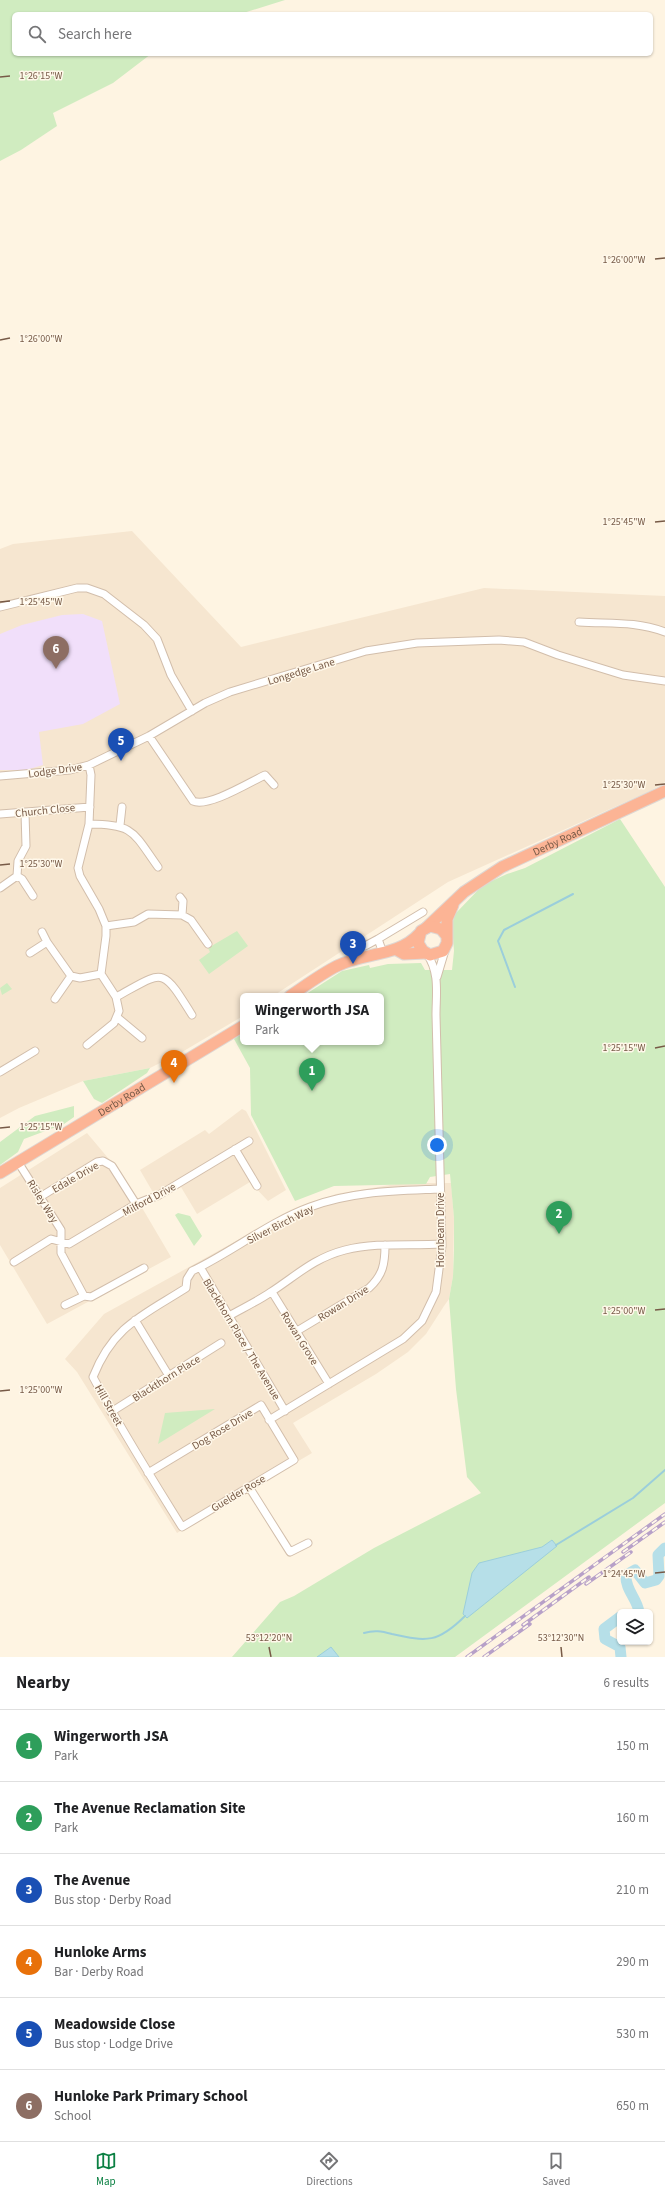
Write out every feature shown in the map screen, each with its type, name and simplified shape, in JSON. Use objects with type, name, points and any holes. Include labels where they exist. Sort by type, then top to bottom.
[{"type":"highway","name":"Derby Road","points":[[295,993],[337,966],[351,960],[397,950],[413,941],[455,900],[480,880],[502,867],[665,791]]},
{"type":"highway","name":"Derby Road","points":[[446,935],[447,919],[455,900]]},
{"type":"highway","points":[[437,926],[446,935],[446,947],[439,954],[426,954],[418,943],[422,931],[437,926]]},
{"type":"highway","name":"Derby Road","points":[[397,950],[404,954],[426,954]]},
{"type":"highway","name":"Derby Road","points":[[0,1173],[240,1028]]},
{"type":"street","points":[[0,607],[77,588],[87,588],[104,594],[144,625],[157,639],[172,675],[192,711]]},
{"type":"street","points":[[580,622],[640,624],[665,632]]},
{"type":"street","name":"Longedge Lane","points":[[192,711],[230,692],[310,667],[366,651],[417,643],[499,640],[524,642],[558,656],[624,675],[665,681]]},
{"type":"street","name":"Lodge Drive","points":[[0,776],[70,770],[89,765],[149,736],[192,711]]},
{"type":"street","points":[[149,736],[193,801],[197,803],[210,801],[265,775],[274,785]]},
{"type":"street","points":[[87,1045],[118,1018],[119,1004],[101,974],[106,926],[99,909],[80,876],[78,868],[90,824],[91,775],[89,765]]},
{"type":"street","name":"Church Close","points":[[0,814],[25,813],[77,806],[90,807]]},
{"type":"street","points":[[120,825],[122,807]]},
{"type":"street","points":[[17,876],[18,861],[26,846],[25,813]]},
{"type":"street","points":[[90,824],[120,825],[128,829],[158,867]]},
{"type":"street","points":[[0,888],[17,876]]},
{"type":"street","points":[[17,876],[22,879],[33,896]]},
{"type":"street","points":[[180,897],[183,902],[182,915]]},
{"type":"street","points":[[365,946],[423,912]]},
{"type":"street","points":[[106,926],[134,922],[148,914],[182,915],[191,920],[208,944]]},
{"type":"street","points":[[42,932],[47,942],[71,976],[80,978],[101,974]]},
{"type":"street","points":[[378,939],[383,953]]},
{"type":"street","points":[[30,953],[47,942]]},
{"type":"street","name":"Hornbeam Drive","points":[[269,1420],[403,1339],[422,1321],[436,1292],[441,1265],[442,1244],[436,1016],[437,977],[446,947]]},
{"type":"street","name":"Hornbeam Drive","points":[[426,954],[432,961],[437,977]]},
{"type":"street","points":[[55,999],[71,976]]},
{"type":"street","points":[[116,997],[149,978],[159,976],[168,980],[192,1014]]},
{"type":"street","points":[[118,1018],[126,1022],[142,1038]]},
{"type":"street","points":[[0,1072],[36,1051]]},
{"type":"street","name":"Milford Drive","points":[[14,1262],[51,1239],[60,1243],[69,1244],[136,1204],[158,1195],[249,1141]]},
{"type":"street","points":[[235,1148],[257,1186]]},
{"type":"street","name":"Edale Drive","points":[[40,1197],[103,1161],[112,1166],[136,1204]]},
{"type":"street","name":"Risley Way","points":[[18,1162],[61,1230],[61,1254],[84,1296]]},
{"type":"street","name":"Silver Birch Way","points":[[218,1257],[309,1207],[337,1198],[375,1192],[440,1189]]},
{"type":"street","points":[[229,1316],[272,1292],[291,1276],[315,1261],[344,1250],[368,1246],[442,1244]]},
{"type":"street","name":"Rowan Drive","points":[[297,1331],[369,1288],[378,1279],[383,1270],[385,1245]]},
{"type":"street","name":"Hill Street","points":[[182,1527],[111,1412],[93,1377],[101,1356],[119,1333],[135,1320],[186,1288],[187,1279],[192,1271],[218,1257]]},
{"type":"street","name":"Blackthorn Place / The Avenue","points":[[200,1267],[285,1411]]},
{"type":"street","points":[[65,1305],[84,1296],[91,1297],[144,1268]]},
{"type":"street","name":"Rowan Grove","points":[[272,1292],[329,1384]]},
{"type":"street","points":[[135,1320],[169,1376]]},
{"type":"street","name":"Blackthorn Place","points":[[111,1412],[221,1343]]},
{"type":"street","name":"Dog Rose Drive","points":[[148,1473],[261,1406],[294,1460]]},
{"type":"street","name":"Guelder Rose","points":[[182,1527],[294,1460]]},
{"type":"street","points":[[249,1487],[290,1552],[308,1543]]},
{"type":"shaded area","points":[[132,531],[241,647],[484,588],[665,596],[665,782],[650,791],[448,882],[278,993],[240,993],[240,1018],[182,1052],[150,1068],[83,1081],[19,1108],[0,1118],[0,549],[13,544]]},
{"type":"shaded area","points":[[83,614],[102,621],[120,704],[83,724],[39,732],[43,765],[26,770],[0,770],[0,634],[22,625],[62,615]]},
{"type":"shaded area","points":[[242,1109],[246,1111],[286,1190],[268,1201],[250,1182],[197,1214],[181,1187],[158,1201],[140,1170],[205,1130],[209,1134]]},
{"type":"shaded area","points":[[87,1133],[124,1177],[171,1257],[47,1324],[0,1245],[0,1188]]},
{"type":"shaded area","points":[[402,1183],[451,1183],[454,1218],[453,1276],[449,1299],[426,1334],[408,1352],[376,1374],[293,1423],[312,1453],[177,1533],[77,1372],[65,1359],[104,1314],[296,1208],[336,1194]]},
{"type":"green space","points":[[0,0],[285,0],[246,12],[12,12],[12,56],[148,56],[113,83],[53,113],[57,126],[21,150],[0,161]]},
{"type":"green space","points":[[620,819],[665,887],[665,1503],[455,1657],[232,1657],[280,1602],[294,1596],[374,1548],[481,1493],[467,1477],[456,1389],[449,1299],[453,1276],[454,1250],[454,1218],[450,1174],[430,1177],[426,1184],[334,1186],[295,1201],[251,1115],[250,1068],[234,1039],[240,1035],[240,1045],[384,1045],[384,993],[308,993],[342,971],[369,965],[370,968],[388,964],[421,963],[425,970],[452,970],[454,951],[452,924],[455,914],[483,885],[525,868]]},
{"type":"green space","points":[[237,931],[248,946],[209,974],[199,960],[210,952],[208,948]]},
{"type":"green space","points":[[7,983],[12,989],[2,995],[0,988]]},
{"type":"green space","points":[[150,1068],[147,1073],[102,1103],[94,1099],[83,1081]]},
{"type":"green space","points":[[74,1106],[74,1117],[64,1124],[24,1139],[18,1152],[0,1165],[0,1142],[35,1116]]},
{"type":"green space","points":[[178,1213],[190,1216],[202,1236],[194,1246],[175,1215]]},
{"type":"green space","points":[[215,1409],[158,1444],[165,1413]]},
{"type":"water","points":[[552,1540],[557,1546],[467,1618],[463,1614],[472,1573],[479,1563],[542,1547]]},
{"type":"water","points":[[331,1647],[339,1657],[317,1657]]},
{"type":"waterway","points":[[515,987],[498,941],[504,930],[573,894]]},
{"type":"waterway","points":[[556,1545],[633,1498],[665,1470]]},
{"type":"waterway","points":[[638,1609],[627,1585],[626,1575],[635,1570],[645,1583],[656,1580],[659,1576],[658,1555],[665,1548]]},
{"type":"waterway","points":[[364,1633],[378,1631],[404,1637],[423,1639],[432,1638],[447,1631],[465,1616]]},
{"type":"waterway","points":[[617,1619],[604,1629],[605,1639],[620,1647],[621,1657]]},
{"type":"railway","points":[[467,1657],[665,1514]]},
{"type":"railway","points":[[623,1552],[665,1522]]},
{"type":"railway","points":[[586,1584],[631,1552]]},
{"type":"railway","points":[[523,1625],[589,1577]]},
{"type":"railway","points":[[484,1657],[530,1624]]},
{"type":"place","name":"Hunloke Park Primary School","points":[[56,669]]},
{"type":"place","name":"Meadowside Close","points":[[121,761]]},
{"type":"place","name":"The Avenue","points":[[353,964]]},
{"type":"place","name":"Hunloke Arms","points":[[174,1083]]},
{"type":"place","name":"Wingerworth JSA","points":[[312,1091]]},
{"type":"place","name":"The Avenue Reclamation Site","points":[[559,1234]]}]
